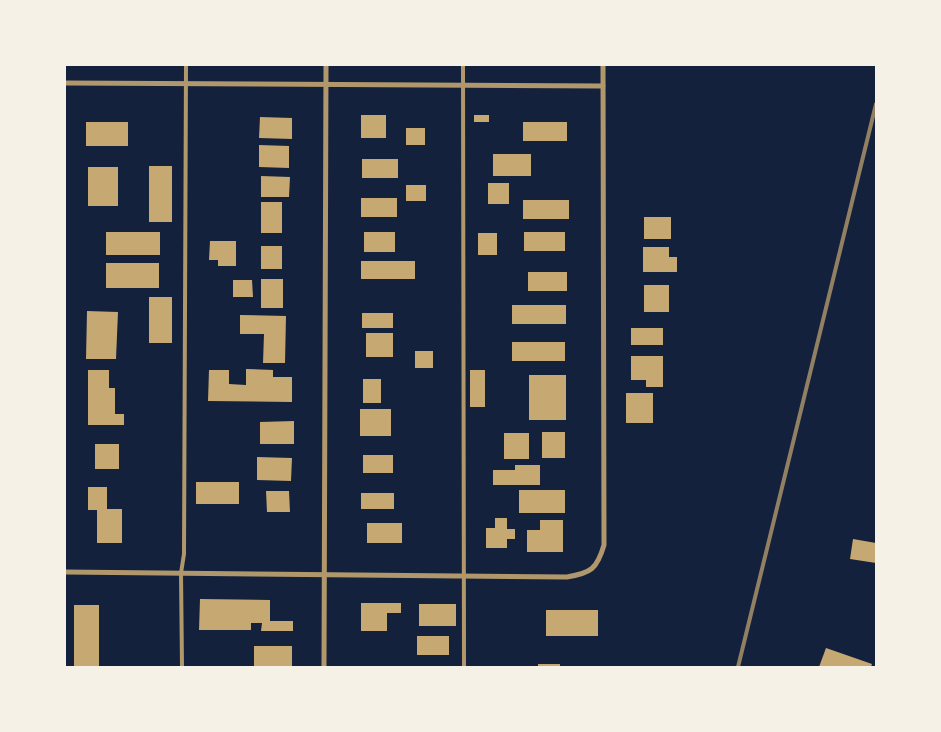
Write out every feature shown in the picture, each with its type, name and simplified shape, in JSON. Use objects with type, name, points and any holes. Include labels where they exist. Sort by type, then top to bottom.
[{"type":"street","points":[[324,667],[326,65]]},
{"type":"street","points":[[65,572],[567,577],[584,574],[595,566],[600,560],[604,545],[603,65]]},
{"type":"street","points":[[65,83],[603,86]]},
{"type":"lane","points":[[182,667],[181,573],[184,554],[186,65]]},
{"type":"lane","points":[[463,65],[464,667]]},
{"type":"building","points":[[361,115],[386,115],[386,138],[361,138]]},
{"type":"building","points":[[474,115],[489,115],[489,122],[474,122]]},
{"type":"building","points":[[260,117],[292,118],[292,139],[259,138]]},
{"type":"building","points":[[86,122],[128,122],[128,146],[86,146]]},
{"type":"building","points":[[523,122],[567,122],[567,141],[523,141]]},
{"type":"building","points":[[406,128],[425,128],[425,145],[406,145]]},
{"type":"building","points":[[259,145],[289,146],[289,168],[259,167]]},
{"type":"building","points":[[493,154],[531,154],[531,176],[493,176]]},
{"type":"building","points":[[362,159],[398,159],[398,178],[362,178]]},
{"type":"building","points":[[149,166],[172,166],[172,222],[149,222]]},
{"type":"building","points":[[88,167],[118,167],[118,206],[88,206]]},
{"type":"building","points":[[261,176],[290,177],[289,197],[261,197]]},
{"type":"building","points":[[488,183],[509,183],[509,204],[488,204]]},
{"type":"building","points":[[406,185],[426,185],[426,201],[406,201]]},
{"type":"building","points":[[361,198],[397,198],[397,217],[361,217]]},
{"type":"building","points":[[523,200],[569,200],[569,219],[523,219]]},
{"type":"building","points":[[261,202],[282,202],[282,233],[261,233]]},
{"type":"building","points":[[644,217],[671,217],[671,239],[644,239]]},
{"type":"building","points":[[106,232],[160,232],[160,255],[106,255]]},
{"type":"building","points":[[364,232],[395,232],[395,252],[364,252]]},
{"type":"building","points":[[524,232],[565,232],[565,251],[524,251]]},
{"type":"building","points":[[478,233],[497,233],[497,255],[478,255]]},
{"type":"building","points":[[210,241],[236,241],[236,266],[218,266],[218,260],[209,260]]},
{"type":"building","points":[[261,246],[282,246],[282,269],[261,269]]},
{"type":"building","points":[[643,247],[669,247],[669,257],[677,257],[677,272],[643,272]]},
{"type":"building","points":[[361,261],[415,261],[415,279],[361,279]]},
{"type":"building","points":[[106,263],[159,263],[159,288],[106,288]]},
{"type":"building","points":[[528,272],[567,272],[567,291],[528,291]]},
{"type":"building","points":[[261,279],[283,279],[283,308],[261,308]]},
{"type":"building","points":[[233,280],[252,280],[253,297],[233,297]]},
{"type":"building","points":[[644,285],[669,285],[669,312],[644,312]]},
{"type":"building","points":[[149,297],[172,297],[172,343],[149,343]]},
{"type":"building","points":[[512,305],[566,305],[566,324],[512,324]]},
{"type":"building","points":[[87,311],[118,312],[116,359],[86,359]]},
{"type":"building","points":[[362,313],[393,313],[393,328],[362,328]]},
{"type":"building","points":[[240,315],[286,316],[285,363],[263,363],[264,334],[240,334]]},
{"type":"building","points":[[631,328],[663,328],[663,345],[631,345]]},
{"type":"building","points":[[366,333],[393,333],[393,357],[366,357]]},
{"type":"building","points":[[512,342],[565,342],[565,361],[512,361]]},
{"type":"building","points":[[415,351],[433,351],[433,368],[415,368]]},
{"type":"building","points":[[631,356],[663,356],[663,387],[646,387],[646,380],[631,380]]},
{"type":"building","points":[[246,369],[273,370],[273,377],[292,377],[292,402],[208,401],[209,370],[229,370],[229,384],[246,385]]},
{"type":"building","points":[[88,370],[109,370],[109,388],[115,388],[115,414],[124,414],[124,425],[88,425]]},
{"type":"building","points":[[470,370],[485,370],[485,407],[470,407]]},
{"type":"building","points":[[529,375],[566,375],[566,420],[529,420]]},
{"type":"building","points":[[363,379],[381,379],[381,403],[363,403]]},
{"type":"building","points":[[626,393],[653,393],[653,423],[626,423]]},
{"type":"building","points":[[360,409],[391,409],[391,436],[360,436]]},
{"type":"building","points":[[294,421],[294,444],[260,444],[260,422]]},
{"type":"building","points":[[542,432],[565,432],[565,458],[542,458]]},
{"type":"building","points":[[504,433],[529,433],[529,459],[504,459]]},
{"type":"building","points":[[95,444],[119,444],[119,469],[95,469]]},
{"type":"building","points":[[363,455],[393,455],[393,473],[363,473]]},
{"type":"building","points":[[257,457],[292,458],[291,481],[257,480]]},
{"type":"building","points":[[515,465],[540,465],[540,485],[493,485],[493,470],[515,470]]},
{"type":"building","points":[[196,482],[239,482],[239,504],[196,504]]},
{"type":"building","points":[[88,487],[107,487],[107,509],[122,509],[122,543],[97,543],[97,510],[88,510]]},
{"type":"building","points":[[519,490],[565,490],[565,513],[519,513]]},
{"type":"building","points":[[266,491],[289,491],[290,512],[267,512]]},
{"type":"building","points":[[361,493],[394,493],[394,509],[361,509]]},
{"type":"building","points":[[495,518],[507,518],[507,529],[515,529],[515,539],[507,539],[507,548],[486,548],[486,528],[495,528]]},
{"type":"building","points":[[540,520],[563,520],[563,552],[527,552],[527,530],[540,530]]},
{"type":"building","points":[[367,523],[402,523],[402,543],[367,543]]},
{"type":"building","points":[[853,539],[876,543],[876,563],[850,559]]},
{"type":"building","points":[[200,599],[270,600],[270,621],[293,621],[293,631],[261,631],[262,623],[251,623],[251,630],[199,630]]},
{"type":"building","points":[[361,603],[401,603],[401,613],[387,613],[387,631],[361,631]]},
{"type":"building","points":[[419,604],[456,604],[456,626],[419,626]]},
{"type":"building","points":[[74,605],[99,605],[99,667],[74,667]]},
{"type":"building","points":[[546,610],[598,610],[598,636],[546,636]]},
{"type":"building","points":[[417,636],[449,636],[449,655],[417,655]]},
{"type":"building","points":[[254,646],[292,646],[292,666],[254,666]]},
{"type":"building","points":[[826,648],[872,664],[871,667],[819,667]]},
{"type":"building","points":[[538,664],[560,664],[560,667],[538,667]]},
{"type":"railway","points":[[738,667],[876,104]]}]
